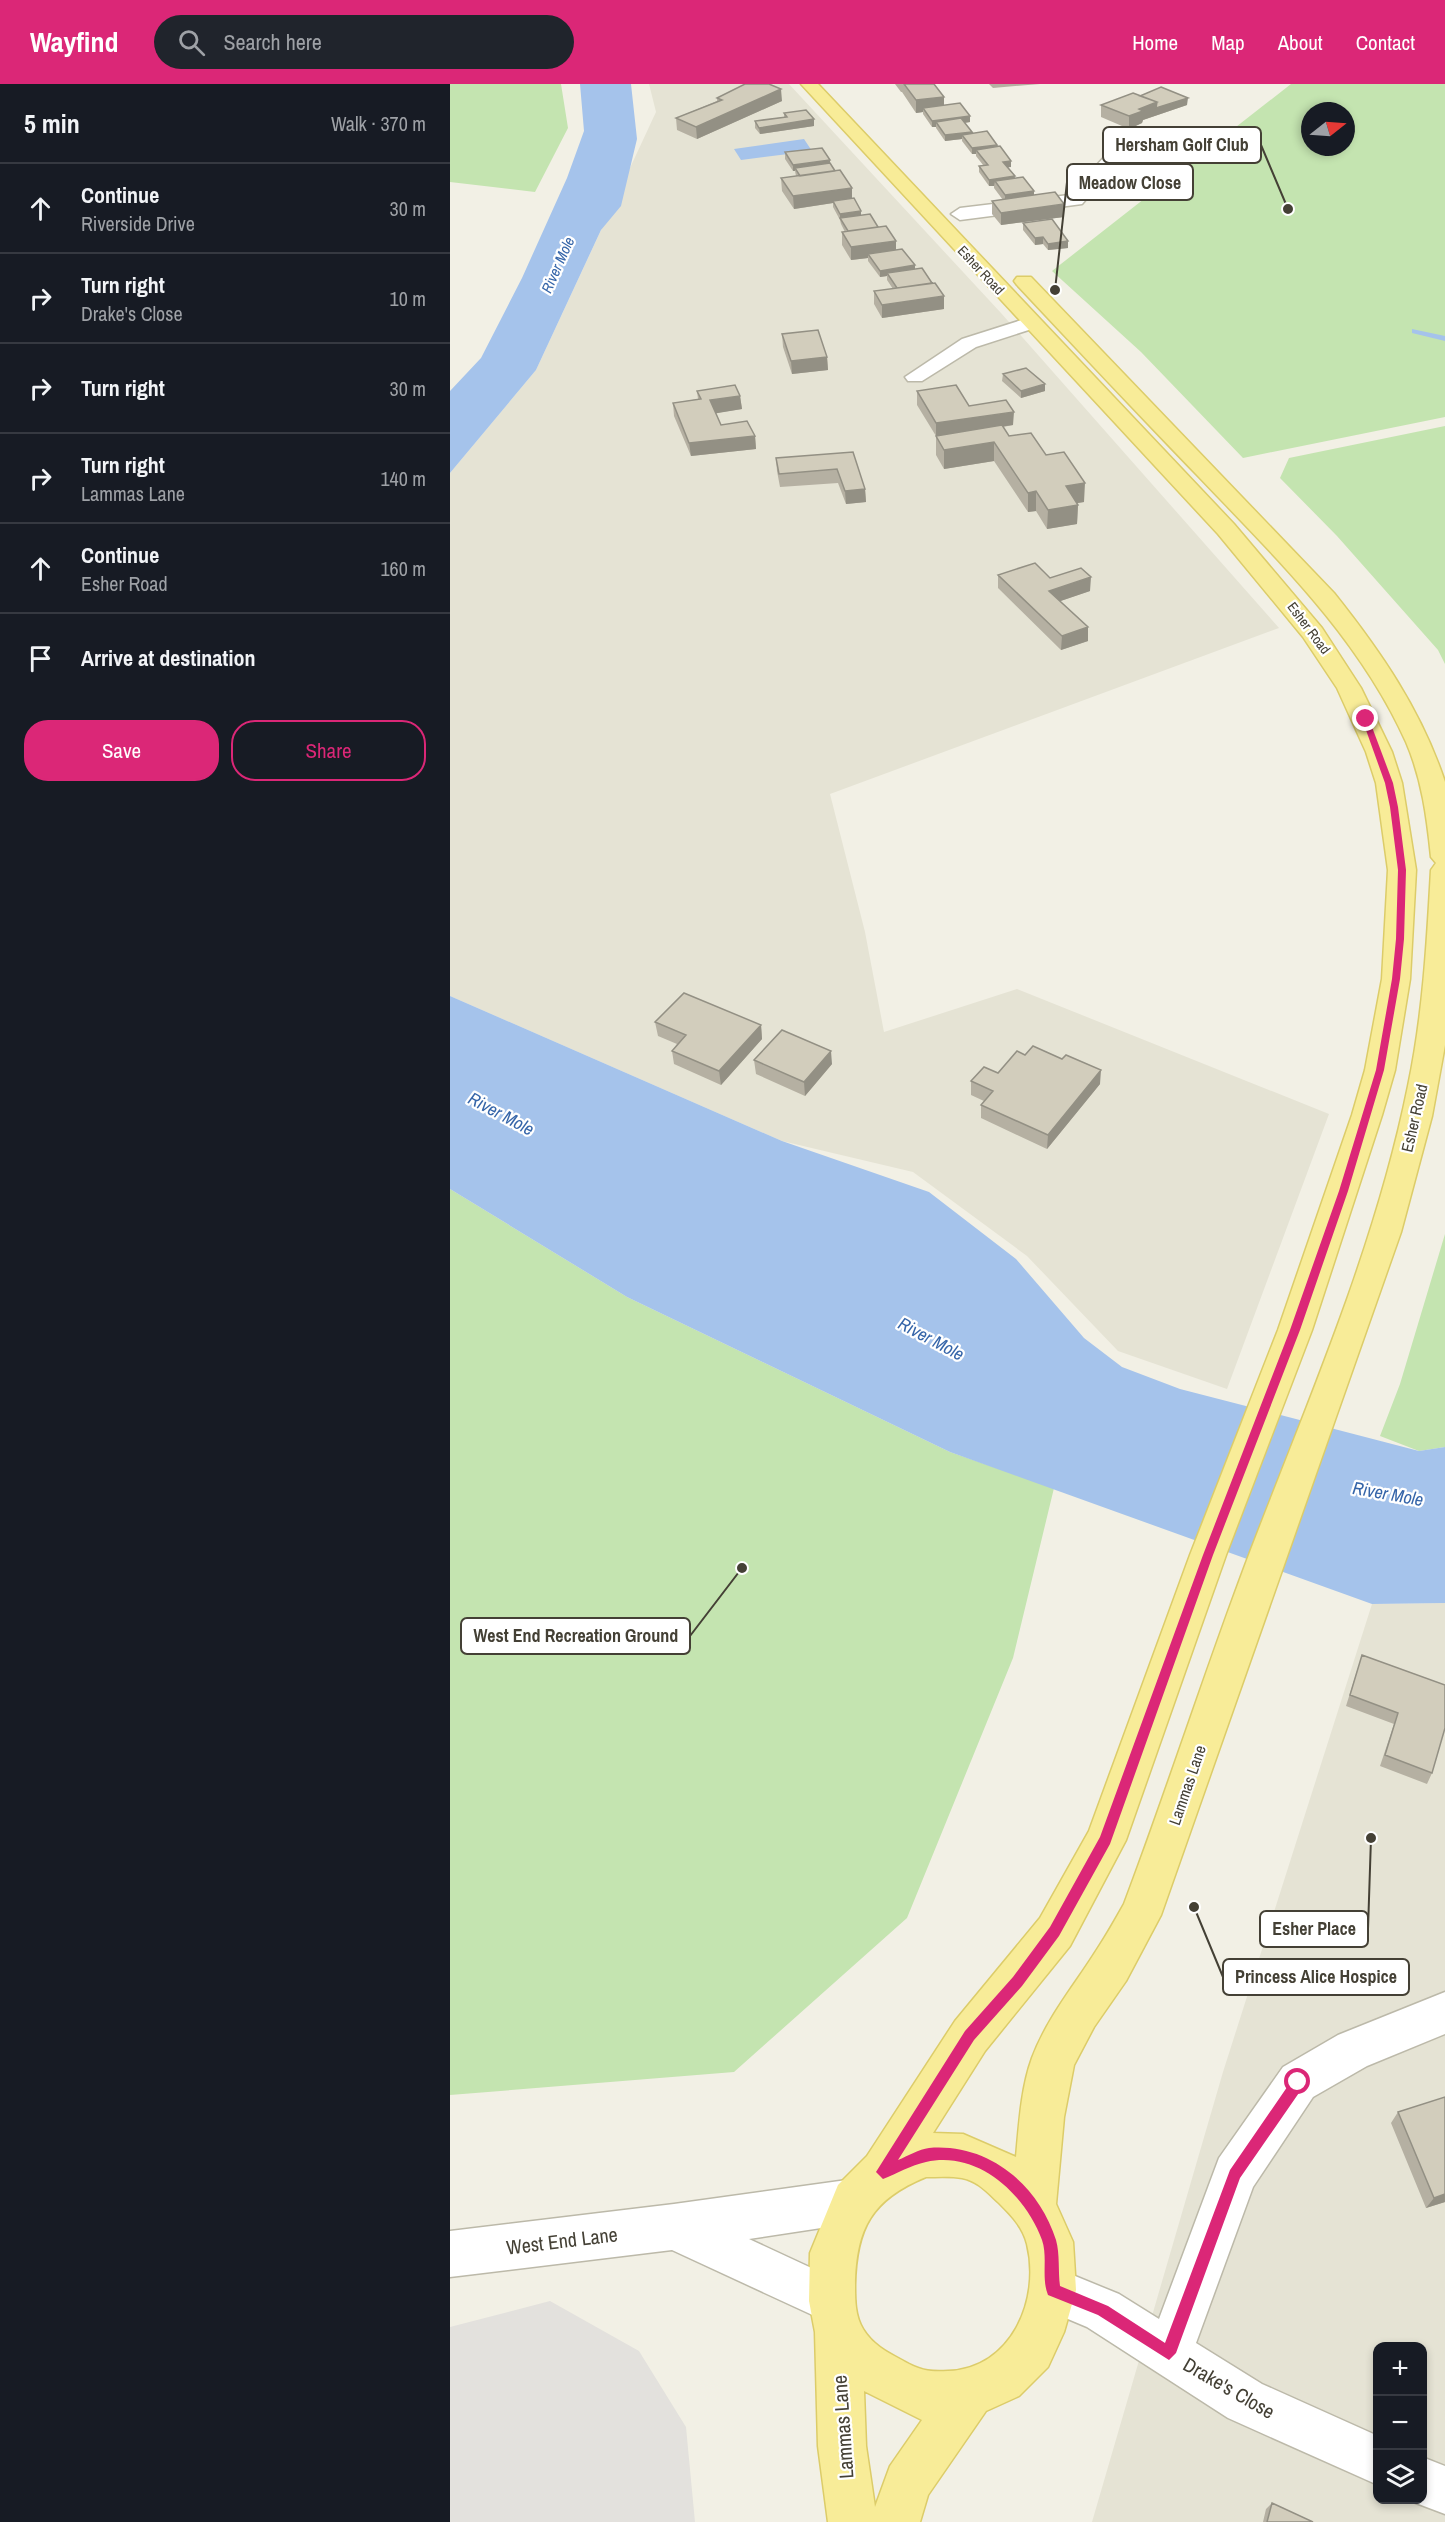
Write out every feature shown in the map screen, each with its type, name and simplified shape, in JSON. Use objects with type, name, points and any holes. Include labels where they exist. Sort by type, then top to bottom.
[{"type":"main road","name":"Esher Road","points":[[809,84],[1226,529],[1302,618],[1349,688],[1366,719],[1389,783],[1402,870],[1400,939],[1391,1009],[1380,1070],[1367,1115],[1295,1330],[1208,1555],[1113,1821],[1080,1890],[1042,1948],[970,2036],[868,2186]]},
{"type":"main road","name":"Esher Road","points":[[837,84],[976,232]]},
{"type":"main road","name":"Esher Road","points":[[1010,267],[1286,556],[1362,645],[1395,694],[1419,745],[1440,816],[1445,856]]},
{"type":"main road","name":"Esher Road","points":[[1342,1358],[1380,1245],[1417,1115],[1439,981],[1445,870]]},
{"type":"main road","name":"Lammas Lane","points":[[1033,2205],[1041,2116],[1053,2060],[1140,1915],[1261,1573],[1342,1358]]},
{"type":"main road","points":[[835,2316],[855,2360],[921,2396],[969,2394],[1002,2379],[1031,2350],[1041,2332],[1053,2290],[1050,2242],[1033,2205],[996,2169],[963,2156],[926,2155],[868,2186]]},
{"type":"main road","name":"Lammas Lane","points":[[853,2522],[842,2446],[832,2253],[868,2186]]},
{"type":"main road","points":[[895,2522],[907,2483],[969,2394]]},
{"type":"street","points":[[960,214],[1075,200],[1125,144]]},
{"type":"street","points":[[915,377],[969,343],[1031,322]]},
{"type":"street","points":[[1169,2353],[1235,2174],[1298,2082],[1353,2050],[1445,2013]]},
{"type":"street","name":"West End Lane","points":[[450,2254],[674,2227],[868,2186]]},
{"type":"street","points":[[674,2227],[835,2316]]},
{"type":"street","name":"Drake's Close","points":[[1053,2290],[1103,2310],[1245,2401],[1373,2459]]},
{"type":"street","points":[[1427,2483],[1445,2490]]},
{"type":"shaded area","points":[[649,84],[789,84],[1001,313],[1279,628],[830,794],[865,932],[884,1032],[1017,989],[1329,1114],[1227,1389],[1118,1351],[1027,1256],[913,1172],[782,1141],[450,996],[450,473],[536,370],[656,112]]},
{"type":"shaded area","points":[[1445,1603],[1445,2522],[1092,2522],[1223,2072],[1372,1604]]},
{"type":"shaded area","points":[[550,2301],[639,2351],[686,2427],[695,2522],[450,2522],[450,2327]]},
{"type":"green space","points":[[450,84],[561,84],[568,128],[535,192],[450,182]]},
{"type":"green space","points":[[1291,84],[1445,84],[1445,417],[1243,458],[1141,352],[1052,271]]},
{"type":"green space","points":[[1445,426],[1445,664],[1438,650],[1337,536],[1280,478],[1289,458]]},
{"type":"green space","points":[[450,1189],[627,1297],[950,1452],[1054,1488],[1013,1658],[907,1918],[734,2072],[450,2095]]},
{"type":"green space","points":[[1445,1234],[1445,1447],[1419,1451],[1380,1436],[1400,1384]]},
{"type":"water","name":"River Mole","points":[[580,84],[631,84],[637,139],[621,206],[601,230],[536,370],[450,473],[450,391],[481,358],[522,278],[567,178],[584,131]]},
{"type":"water","points":[[804,139],[812,151],[741,160],[734,149]]},
{"type":"water","name":"River Mole","points":[[450,996],[782,1141],[929,1192],[1016,1259],[1084,1338],[1122,1367],[1180,1389],[1419,1451],[1445,1447],[1445,1603],[1372,1604],[950,1452],[627,1297],[450,1189]]},
{"type":"building","points":[[745,84],[769,84],[781,89],[696,127],[676,118],[722,100],[717,98]]},
{"type":"building","points":[[904,84],[934,84],[944,97],[916,100]]},
{"type":"building","points":[[1161,87],[1188,98],[1156,108],[1157,102],[1140,96]]},
{"type":"building","points":[[1133,93],[1157,102],[1129,116],[1101,105]]},
{"type":"building","points":[[960,103],[970,116],[932,121],[923,108]]},
{"type":"building","points":[[806,110],[814,119],[759,128],[755,121],[787,117],[784,113]]},
{"type":"building","points":[[961,118],[972,132],[945,135],[936,122]]},
{"type":"building","points":[[987,131],[997,145],[972,148],[962,135]]},
{"type":"building","points":[[1000,146],[1011,161],[1003,162],[1015,176],[989,180],[979,166],[988,165],[976,150]]},
{"type":"building","points":[[822,148],[830,160],[793,165],[785,152]]},
{"type":"building","points":[[830,163],[835,171],[800,176],[795,168]]},
{"type":"building","points":[[840,170],[852,188],[793,196],[781,178]]},
{"type":"building","points":[[1023,177],[1034,191],[1005,195],[995,181]]},
{"type":"building","points":[[1055,192],[1064,204],[1001,213],[992,201]]},
{"type":"building","points":[[854,198],[861,211],[840,214],[833,201]]},
{"type":"building","points":[[870,214],[878,227],[848,231],[840,218]]},
{"type":"building","points":[[1052,219],[1068,241],[1048,244],[1043,237],[1035,238],[1023,223]]},
{"type":"building","points":[[886,226],[896,241],[851,247],[842,232]]},
{"type":"building","points":[[902,249],[915,265],[880,271],[868,254]]},
{"type":"building","points":[[922,268],[932,283],[897,288],[887,273]]},
{"type":"building","points":[[935,283],[944,296],[882,305],[874,291]]},
{"type":"building","points":[[818,330],[827,357],[791,361],[782,334]]},
{"type":"building","points":[[1026,368],[1045,384],[1021,391],[1003,374]]},
{"type":"building","points":[[735,385],[740,396],[710,400],[721,425],[747,421],[755,436],[689,443],[673,403],[701,399],[697,391]]},
{"type":"building","points":[[956,385],[969,406],[1006,400],[1014,412],[936,423],[917,391]]},
{"type":"building","points":[[1002,425],[1009,436],[1031,433],[1046,455],[1064,452],[1085,483],[1066,486],[1078,505],[1048,510],[1036,491],[1028,493],[994,442],[944,450],[936,436]]},
{"type":"building","points":[[853,452],[865,489],[845,491],[837,469],[779,474],[776,458]]},
{"type":"building","points":[[1035,563],[1050,578],[1081,568],[1091,577],[1049,591],[1088,627],[1062,636],[998,575]]},
{"type":"building","points":[[684,993],[761,1025],[719,1071],[672,1051],[686,1035],[655,1022]]},
{"type":"building","points":[[782,1030],[831,1051],[804,1082],[754,1060]]},
{"type":"building","points":[[1033,1046],[1062,1059],[1066,1055],[1101,1070],[1048,1135],[981,1105],[993,1091],[971,1081],[984,1067],[998,1073],[1017,1051],[1025,1055]]},
{"type":"building","points":[[1362,1655],[1445,1685],[1445,1728],[1432,1773],[1385,1755],[1398,1713],[1350,1695]]},
{"type":"building","points":[[1445,2097],[1445,2194],[1434,2198],[1398,2112]]},
{"type":"building","points":[[1272,2503],[1313,2522],[1267,2522]]},
{"type":"waterway","points":[[1415,331],[1445,339]]},
{"type":"place","name":"Hersham Golf Club","points":[[1288,209]]},
{"type":"place","name":"Meadow Close","points":[[1055,290]]},
{"type":"place","name":"West End Recreation Ground","points":[[742,1568]]},
{"type":"place","name":"Esher Place","points":[[1371,1838]]},
{"type":"place","name":"Princess Alice Hospice","points":[[1194,1907]]},
{"type":"route","points":[[1298,2082],[1235,2174],[1169,2353],[1103,2310],[1053,2290],[1050,2242],[1033,2205],[996,2169],[963,2156],[926,2155],[883,2172],[970,2036],[1055,1932],[1106,1840],[1208,1555],[1295,1330],[1344,1191],[1380,1070],[1396,979],[1400,939],[1402,870],[1394,807],[1389,783],[1366,719]]}]
